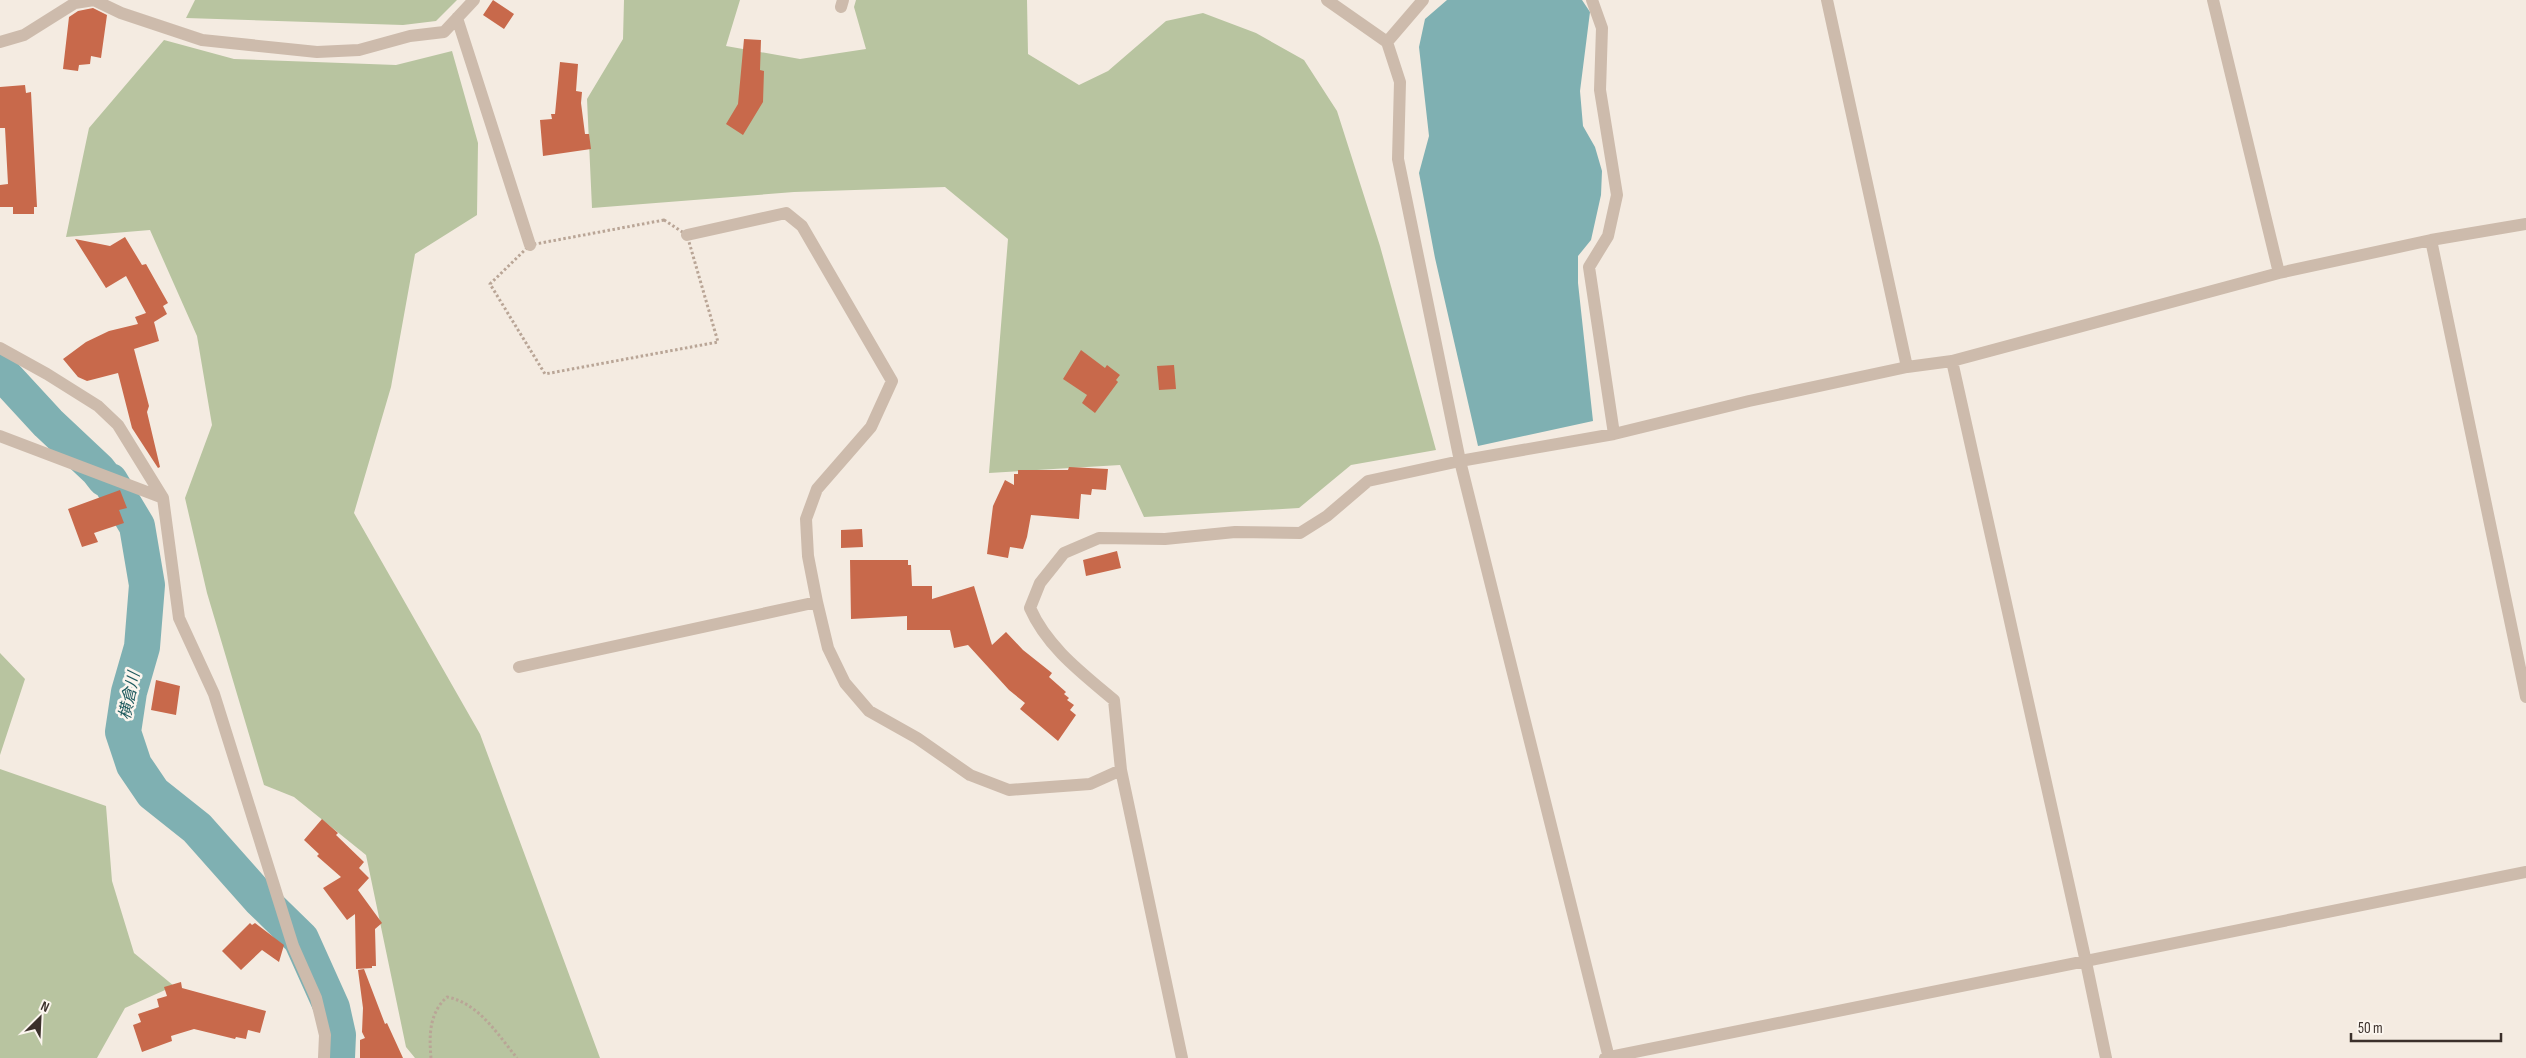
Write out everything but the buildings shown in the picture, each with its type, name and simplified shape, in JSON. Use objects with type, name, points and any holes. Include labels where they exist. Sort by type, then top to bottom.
[{"type":"street","points":[[0,42],[24,35],[75,3],[94,0],[121,13],[202,40],[317,52],[359,50],[410,36],[444,32],[474,0]]},
{"type":"street","points":[[1327,0],[1387,42],[1400,82],[1398,159],[1460,461],[1608,1058],[2526,872]]},
{"type":"street","points":[[1387,42],[1422,0]]},
{"type":"street","points":[[1592,0],[1602,28],[1600,90],[1617,195],[1608,236],[1589,266],[1614,434]]},
{"type":"street","points":[[1827,0],[1906,367]]},
{"type":"street","points":[[2213,0],[2279,273]]},
{"type":"street","points":[[457,18],[530,246]]},
{"type":"street","points":[[687,235],[786,213],[802,226],[892,381],[871,428],[817,489],[806,519],[808,556],[816,602],[828,648],[845,682],[869,711],[917,738],[970,774],[1009,790],[1090,784],[1121,770]]},
{"type":"street","points":[[1182,1058],[1121,770],[1114,700],[1075,666],[1039,629],[1030,608],[1040,583],[1064,553],[1098,538],[1165,539],[1235,532],[1300,532],[1327,516],[1368,481],[1460,461],[1614,434],[1749,401],[1906,367],[1952,361],[2279,273],[2431,240],[2526,224]]},
{"type":"street","points":[[2431,240],[2526,697]]},
{"type":"street","points":[[0,348],[47,374],[98,406],[118,426],[163,498],[179,618],[214,694],[293,946],[316,998],[326,1034],[324,1058]]},
{"type":"street","points":[[1952,361],[2106,1058]]},
{"type":"street","points":[[0,436],[163,498]]},
{"type":"street","points":[[519,667],[816,602]]},
{"type":"path","points":[[664,220],[687,235],[718,342],[545,374],[490,284],[530,246],[664,220]]},
{"type":"path","points":[[431,1058],[429,1031],[439,1005],[447,998],[458,999],[481,1014],[517,1058]]},
{"type":"green space","points":[[195,0],[457,0],[436,21],[403,25],[186,18]]},
{"type":"green space","points":[[624,0],[740,0],[726,46],[800,59],[866,49],[854,7],[856,0],[1027,0],[1028,54],[1079,85],[1108,71],[1166,21],[1203,13],[1256,33],[1304,60],[1337,111],[1380,246],[1436,450],[1351,465],[1299,508],[1144,517],[1120,465],[989,473],[1008,239],[945,187],[794,192],[592,208],[587,99],[623,39]]},
{"type":"green space","points":[[164,40],[234,59],[396,65],[452,51],[478,143],[477,215],[415,254],[391,387],[354,513],[480,734],[600,1058],[415,1058],[406,1047],[366,855],[294,797],[264,785],[207,593],[185,498],[212,425],[197,336],[150,230],[66,237],[89,128]]},
{"type":"green space","points":[[0,653],[25,679],[0,755]]},
{"type":"green space","points":[[0,769],[106,806],[112,881],[134,953],[174,986],[125,1008],[97,1058],[0,1058]]},
{"type":"water","points":[[1447,0],[1582,0],[1590,12],[1580,91],[1583,126],[1595,147],[1602,171],[1601,195],[1591,240],[1578,256],[1578,283],[1593,421],[1478,446],[1435,258],[1419,173],[1429,136],[1419,47],[1425,19]]},
{"type":"waterway","name":"横倉川","points":[[0,371],[48,423],[98,470],[105,479],[110,481],[137,526],[147,585],[142,647],[129,692],[123,732],[134,765],[153,793],[197,828],[260,899],[301,939],[332,1008],[338,1035],[337,1058]]}]
